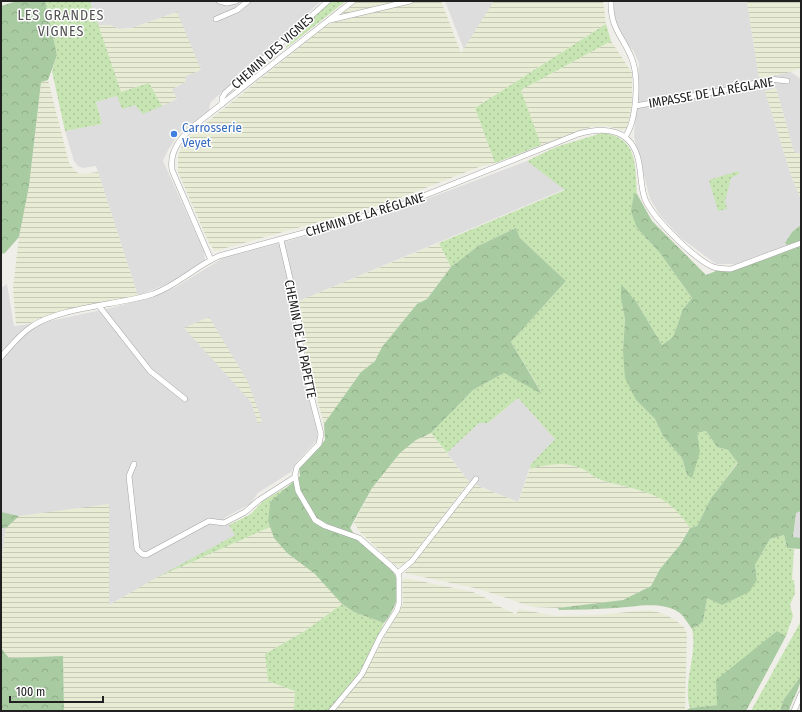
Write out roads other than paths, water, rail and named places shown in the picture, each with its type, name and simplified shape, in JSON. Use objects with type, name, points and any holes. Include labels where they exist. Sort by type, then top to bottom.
[{"type":"street","points":[[219,1],[227,3],[236,1]]},
{"type":"street","points":[[216,19],[237,10],[248,1]]},
{"type":"street","name":"CHEMIN DES VIGNES","points":[[222,104],[222,98],[225,93],[328,1]]},
{"type":"street","points":[[211,260],[175,177],[171,163],[176,146],[186,133],[353,1]]},
{"type":"street","points":[[329,20],[410,1]]},
{"type":"street","points":[[611,1],[615,30],[634,65],[635,106],[633,120],[626,137],[636,152],[644,196],[648,205],[682,244],[709,265],[721,269],[731,269],[801,243]]},
{"type":"street","name":"IMPASSE DE LA RÉGLANE","points":[[635,106],[736,88],[770,79],[787,81]]},
{"type":"street","name":"CHEMIN DE LA RÉGLANE","points":[[1,357],[23,333],[38,322],[54,316],[142,297],[163,290],[182,280],[211,260],[370,216],[410,202],[578,134],[593,130],[603,130],[616,132],[626,137]]},
{"type":"street","name":"CHEMIN DE LA PAPETTE","points":[[281,240],[298,312],[300,343],[307,380],[321,434],[319,444],[297,467],[295,477]]},
{"type":"street","points":[[99,306],[127,339],[150,371],[185,399]]},
{"type":"street","points":[[134,464],[129,476],[137,549],[142,554],[146,555],[209,521],[224,523],[245,512],[259,500],[295,477],[298,491],[315,520],[325,526],[360,538],[398,573],[400,591],[397,610],[380,637],[359,679],[331,711]]},
{"type":"street","points":[[398,573],[412,561],[476,479]]},
{"type":"street","points":[[794,711],[801,694]]},
{"type":"place","name":"Carrosserie Veyet","points":[[174,134]]},
{"type":"district","name":"LES GRANDES VIGNES","points":[[61,24]]}]
